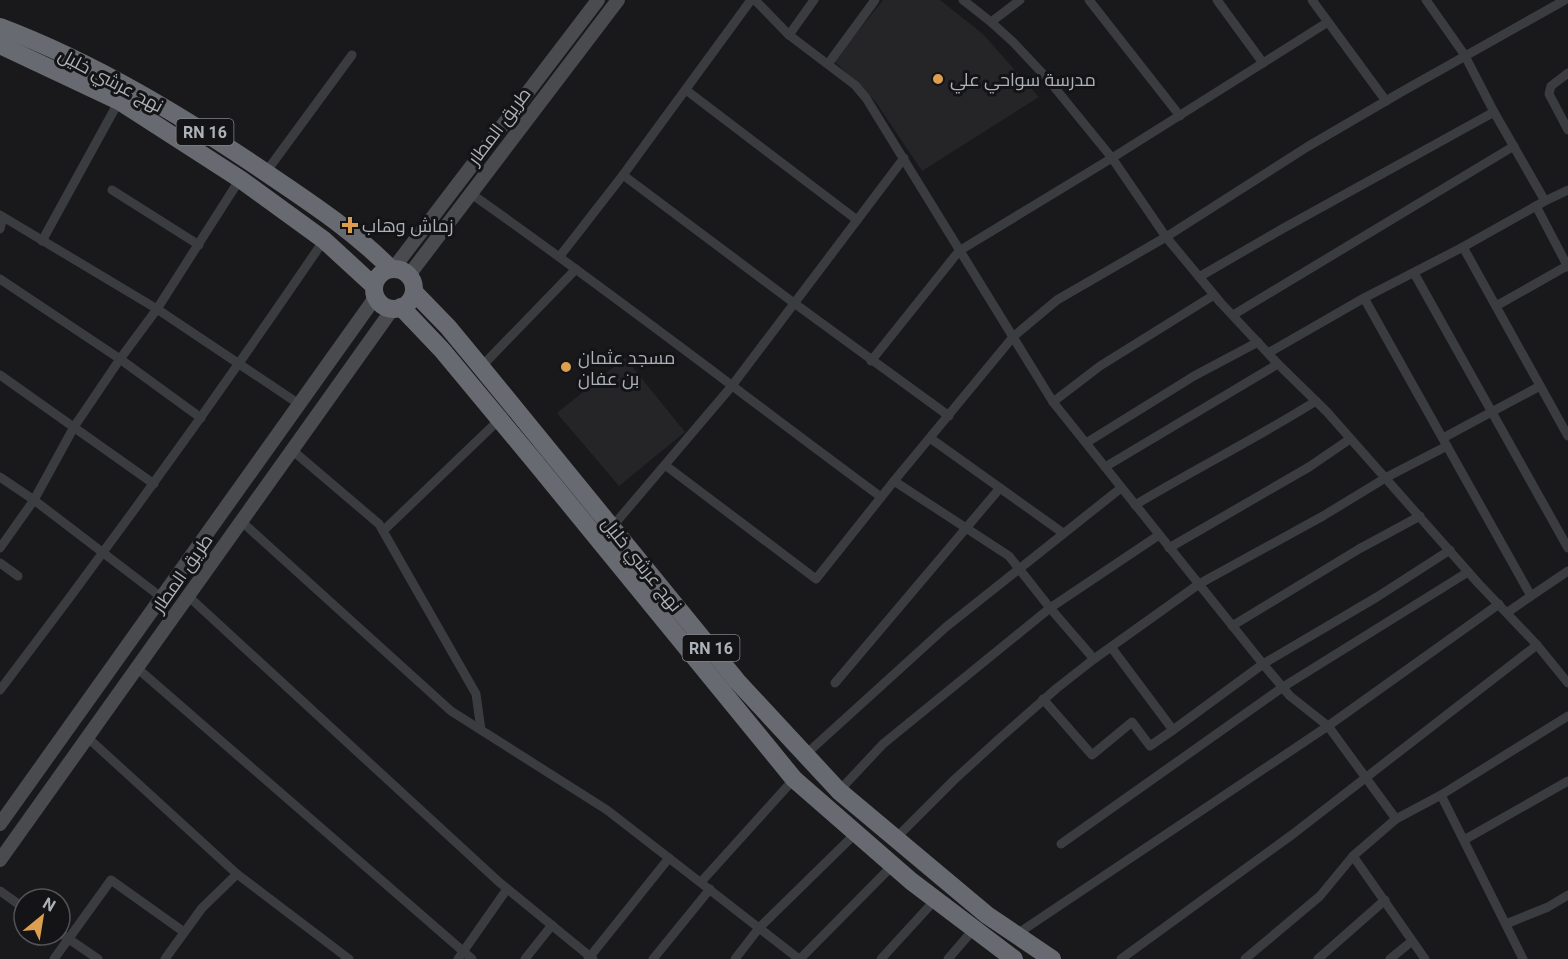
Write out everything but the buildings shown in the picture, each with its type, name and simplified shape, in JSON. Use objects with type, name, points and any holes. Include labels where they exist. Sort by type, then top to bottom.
[{"type":"highway","name":"نهج عرشي خليل","points":[[0,27],[66,55],[120,82],[205,132],[266,172],[369,247],[402,276],[448,327],[737,681],[839,791],[987,915],[1052,959]]},
{"type":"highway","name":"نهج عرشي خليل","points":[[0,45],[119,101],[240,179],[324,240],[375,290]]},
{"type":"highway","points":[[380,274],[402,276],[410,301],[399,308],[388,308],[381,304],[375,290],[380,274]]},
{"type":"highway","name":"نهج عرشي خليل","points":[[399,308],[442,350],[500,419],[794,779],[935,900],[1010,958]]},
{"type":"main road","name":"طريق المطار","points":[[402,276],[457,184],[598,0]]},
{"type":"main road","name":"طريق المطار","points":[[402,276],[470,193],[618,0]]},
{"type":"main road","points":[[457,184],[470,193]]},
{"type":"main road","name":"طريق المطار","points":[[0,824],[372,302],[375,290]]},
{"type":"main road","name":"طريق المطار","points":[[0,860],[389,314],[399,308]]},
{"type":"street","points":[[560,256],[753,0],[789,36],[855,85],[866,98],[1053,402],[1263,664],[1310,714],[1328,726],[1396,819]]},
{"type":"street","points":[[789,36],[814,0]]},
{"type":"street","points":[[828,64],[875,0]]},
{"type":"street","points":[[963,0],[991,22],[1046,77],[1112,158],[1166,237],[1199,278],[1387,477],[1468,572],[1508,612],[1568,683]]},
{"type":"street","points":[[991,22],[1020,0]]},
{"type":"street","points":[[1089,0],[1180,116]]},
{"type":"street","points":[[1217,0],[1263,63]]},
{"type":"street","points":[[1312,0],[1386,101]]},
{"type":"street","points":[[1426,0],[1464,54],[1545,201]]},
{"type":"street","points":[[664,465],[816,579],[880,497],[1013,337],[1057,300],[1166,237],[1208,208],[1464,54],[1557,2],[1568,12]]},
{"type":"street","points":[[871,361],[959,251],[1180,116],[1328,22]]},
{"type":"street","points":[[266,172],[352,55]]},
{"type":"street","points":[[1568,73],[1551,86],[1549,94],[1568,129]]},
{"type":"street","points":[[686,90],[857,220]]},
{"type":"street","points":[[42,241],[119,101]]},
{"type":"street","points":[[1199,278],[1282,229],[1494,112]]},
{"type":"street","points":[[1233,315],[1514,146]]},
{"type":"street","points":[[612,527],[731,387],[904,158]]},
{"type":"street","points":[[623,175],[871,361],[949,416]]},
{"type":"street","points":[[0,548],[34,500],[74,427],[157,309],[240,179]]},
{"type":"street","points":[[112,190],[199,245]]},
{"type":"street","points":[[1268,353],[1364,298],[1568,190]]},
{"type":"street","points":[[470,193],[560,256],[880,497]]},
{"type":"street","points":[[1496,306],[1568,267],[1536,206]]},
{"type":"street","points":[[0,229],[1,216],[157,309],[299,404]]},
{"type":"street","points":[[0,690],[154,484],[240,364],[324,240]]},
{"type":"street","points":[[1463,247],[1568,436]]},
{"type":"street","points":[[481,367],[576,269]]},
{"type":"street","points":[[1413,273],[1568,548]]},
{"type":"street","points":[[0,279],[120,359],[201,418]]},
{"type":"street","points":[[1053,402],[1100,366],[1214,295]]},
{"type":"street","points":[[1364,298],[1532,596]]},
{"type":"street","points":[[1086,443],[1194,376],[1258,342]]},
{"type":"street","points":[[1105,466],[1278,364]]},
{"type":"street","points":[[0,375],[154,484]]},
{"type":"street","points":[[895,839],[954,780],[1043,699],[1094,659],[1199,584],[1323,516],[1540,386]]},
{"type":"street","points":[[1135,505],[1265,433],[1316,401]]},
{"type":"street","points":[[383,531],[500,419]]},
{"type":"street","points":[[930,438],[1063,533]]},
{"type":"street","points":[[1169,548],[1350,440]]},
{"type":"street","points":[[292,450],[379,524],[476,694],[481,730]]},
{"type":"street","points":[[0,477],[34,500],[161,597]]},
{"type":"street","points":[[894,481],[1010,556],[1050,608],[1094,659]]},
{"type":"street","points":[[835,683],[1000,488]]},
{"type":"street","points":[[805,755],[946,627],[1121,488]]},
{"type":"street","points":[[1232,626],[1359,549],[1420,516]]},
{"type":"street","points":[[241,521],[451,711],[607,810],[799,959],[893,865]]},
{"type":"street","points":[[839,791],[884,744],[1050,608],[1159,535]]},
{"type":"street","points":[[1043,699],[1092,755],[1132,722],[1150,746],[1263,664],[1377,597],[1450,550]]},
{"type":"street","points":[[0,563],[18,576]]},
{"type":"street","points":[[1508,612],[1568,571]]},
{"type":"street","points":[[1061,844],[1283,687],[1468,572]]},
{"type":"street","points":[[188,596],[507,889],[591,958],[669,858]]},
{"type":"street","points":[[1017,934],[1328,726],[1498,604]]},
{"type":"street","points":[[1121,959],[1283,841],[1537,645]]},
{"type":"street","points":[[1111,647],[1173,730]]},
{"type":"street","points":[[137,668],[465,957],[507,889]]},
{"type":"street","points":[[1245,959],[1320,896],[1353,856],[1396,819],[1441,795],[1568,716]]},
{"type":"street","points":[[87,737],[237,874],[349,959]]},
{"type":"street","points":[[701,882],[794,779]]},
{"type":"street","points":[[1464,840],[1568,781]]},
{"type":"street","points":[[1441,795],[1523,959]]},
{"type":"street","points":[[735,959],[759,928],[856,833]]},
{"type":"street","points":[[1353,856],[1425,959]]},
{"type":"street","points":[[165,959],[202,908],[237,874]]},
{"type":"street","points":[[72,935],[111,880],[184,932]]},
{"type":"street","points":[[653,959],[710,890]]},
{"type":"street","points":[[1506,924],[1548,907],[1568,895]]},
{"type":"street","points":[[881,959],[935,900]]},
{"type":"street","points":[[1318,959],[1385,900]]},
{"type":"street","points":[[525,959],[552,925]]},
{"type":"street","points":[[948,959],[973,930]]},
{"type":"street","points":[[72,941],[98,959]]},
{"type":"street","points":[[1390,959],[1412,941]]},
{"type":"shaded area","name":"مدرسة سواحي علي","points":[[883,0],[940,0],[983,34],[1039,97],[922,171],[875,101],[834,61]]},
{"type":"shaded area","points":[[625,358],[685,432],[619,486],[557,413]]},
{"type":"place","name":"مدرسة سواحي علي","points":[[938,79]]},
{"type":"place","name":"زماش وهاب","points":[[350,225]]},
{"type":"place","name":"مسجد عثمان بن عفان","points":[[566,367]]}]
